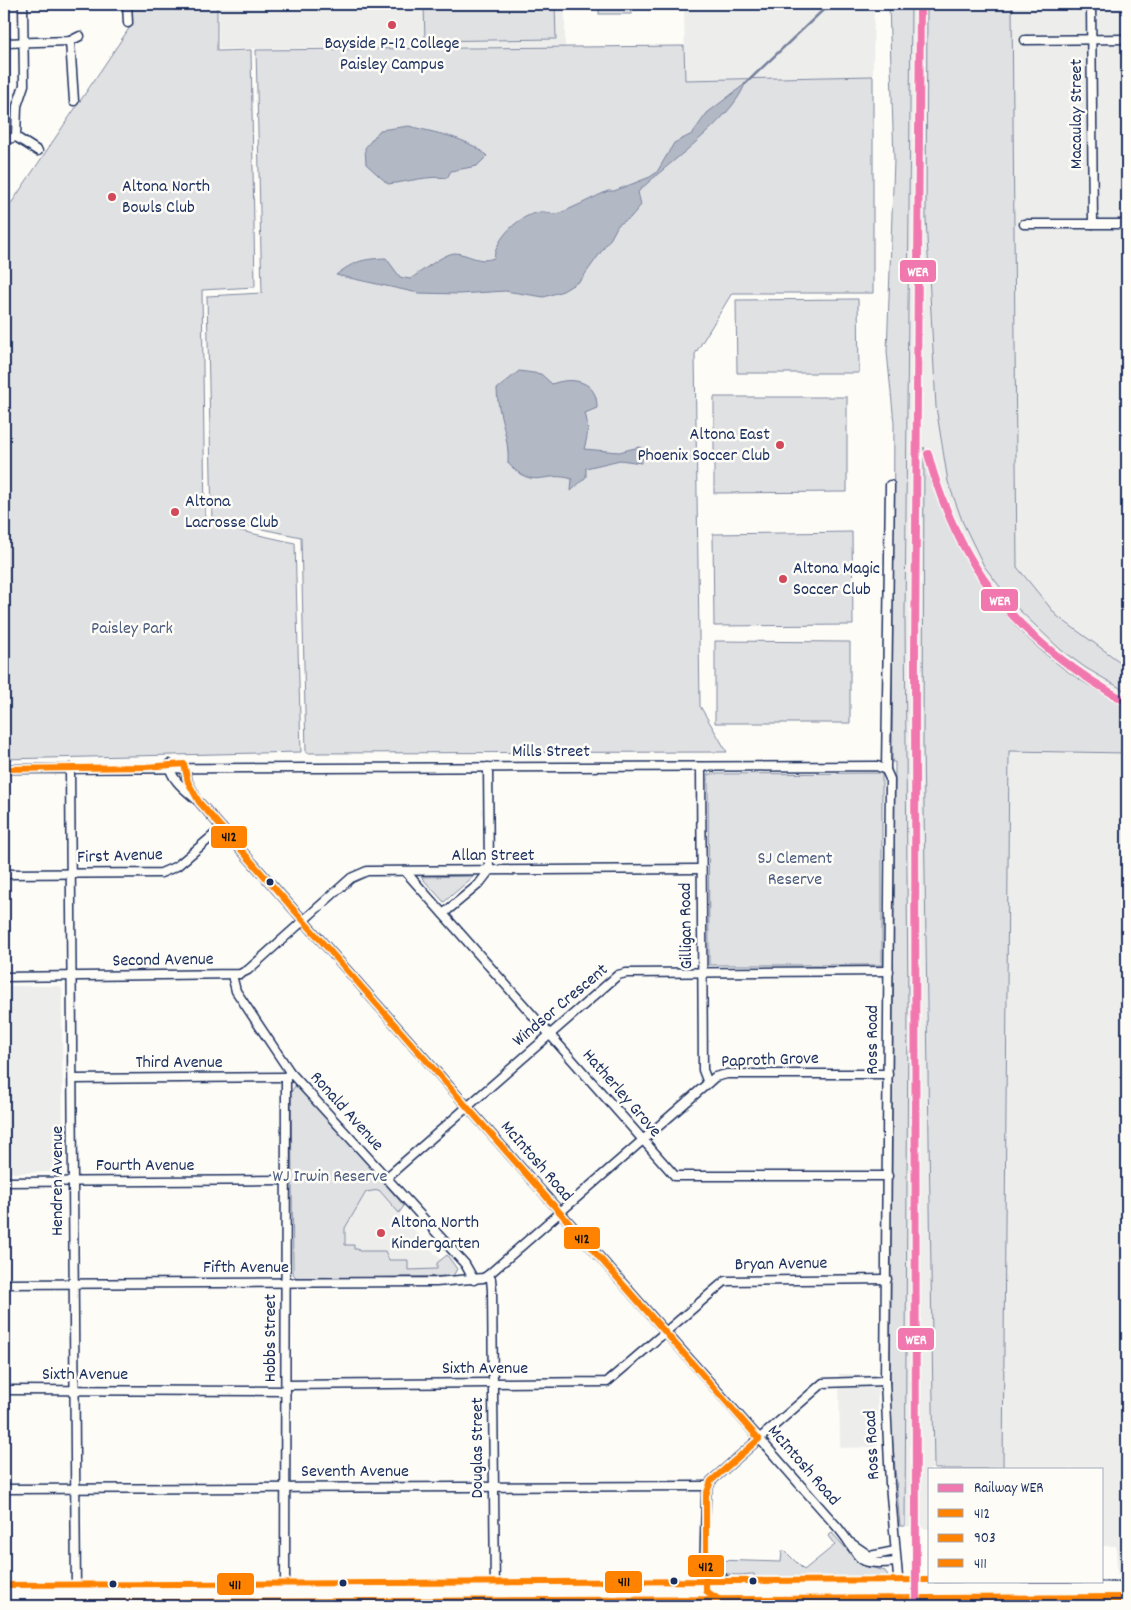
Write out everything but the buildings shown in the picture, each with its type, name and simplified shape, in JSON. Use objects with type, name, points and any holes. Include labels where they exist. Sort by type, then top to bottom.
[{"type":"main road","points":[[250,1606],[641,1606],[895,1598],[956,1588],[1099,1585],[1127,1588]]},
{"type":"main road","points":[[4,1594],[741,1590],[957,1602],[1045,1604],[1127,1602]]},
{"type":"street","points":[[16,137],[17,106],[24,85],[23,4]]},
{"type":"street","points":[[128,4],[128,23]]},
{"type":"street","name":"Macaulay Street","points":[[1091,4],[1093,224]]},
{"type":"street","points":[[4,44],[70,41],[80,36]]},
{"type":"street","points":[[1026,40],[1127,39]]},
{"type":"street","points":[[70,41],[74,102]]},
{"type":"street","points":[[4,140],[16,137],[38,151]]},
{"type":"street","points":[[1024,224],[1127,224]]},
{"type":"street","name":"Ross Road","points":[[890,485],[886,770],[890,779],[885,1381],[888,1457],[896,1562],[895,1598]]},
{"type":"street","name":"Mills Street","points":[[4,769],[146,767],[877,766],[886,770]]},
{"type":"street","name":"McIntosh Road","points":[[170,767],[176,782],[199,802],[304,920],[850,1542],[870,1556],[895,1552]]},
{"type":"street","name":"McIntosh Road","points":[[184,767],[188,782],[199,802]]},
{"type":"street","points":[[443,914],[479,884],[489,871],[488,767]]},
{"type":"street","name":"Gilligan Road","points":[[701,767],[703,1070],[708,1083]]},
{"type":"street","name":"Hendren Avenue","points":[[70,768],[76,1594]]},
{"type":"street","name":"First Avenue","points":[[4,874],[161,873],[171,871],[222,828]]},
{"type":"street","name":"Allan Street","points":[[304,920],[358,873],[701,869]]},
{"type":"street","name":"Hatherley Grove","points":[[405,872],[669,1172],[680,1177],[888,1176]]},
{"type":"street","name":"Second Avenue","points":[[4,977],[232,975],[248,970],[304,920]]},
{"type":"street","name":"Windsor Crescent","points":[[386,1178],[618,975],[626,973],[889,970]]},
{"type":"street","name":"Ronald Avenue","points":[[232,975],[236,991],[288,1075],[466,1264],[474,1280]]},
{"type":"street","name":"Paproth Grove","points":[[487,1276],[715,1077],[727,1074],[888,1074]]},
{"type":"street","name":"Third Avenue","points":[[73,1078],[288,1075]]},
{"type":"street","name":"Hobbs Street","points":[[285,1606],[288,1075]]},
{"type":"street","name":"Fourth Avenue","points":[[4,1182],[286,1180]]},
{"type":"street","name":"Fifth Avenue","points":[[4,1284],[474,1280],[487,1276]]},
{"type":"street","name":"Douglas Street","points":[[487,1276],[490,1279],[492,1290],[494,1592]]},
{"type":"street","name":"Bryan Avenue","points":[[666,1332],[725,1281],[887,1279]]},
{"type":"street","name":"Sixth Avenue","points":[[4,1390],[286,1388],[607,1382],[666,1332]]},
{"type":"street","points":[[725,1603],[706,1591],[706,1495],[708,1486],[823,1383],[885,1381]]},
{"type":"street","name":"Seventh Avenue","points":[[4,1489],[708,1486]]},
{"type":"street","name":"McIntosh Road","points":[[850,1542],[857,1556],[867,1564],[896,1562]]},
{"type":"street","points":[[706,1544],[710,1564],[714,1572],[741,1590]]},
{"type":"street","points":[[945,1606],[946,1582]]},
{"type":"street","points":[[593,1592],[594,1606]]},
{"type":"street","points":[[593,1592],[594,1606]]},
{"type":"street","points":[[138,1606],[139,1594]]},
{"type":"street","points":[[1117,1606],[1127,1602]]},
{"type":"shaded area","name":"Bayside P-12 College Paisley Campus","points":[[218,4],[565,4],[565,47],[219,49]]},
{"type":"shaded area","points":[[684,4],[874,4],[873,76],[685,80]]},
{"type":"shaded area","points":[[1012,4],[1127,4],[1127,667],[1057,616],[1017,567]]},
{"type":"shaded area","points":[[911,5],[929,6],[926,218],[935,386],[941,444],[955,503],[984,566],[1013,604],[1061,650],[1086,668],[1127,692],[1127,705],[1103,693],[1068,671],[1035,644],[991,596],[965,558],[952,533],[930,477],[924,452],[923,742],[934,1468],[928,1468],[928,1529],[905,1526],[908,1009],[905,617]]},
{"type":"shaded area","points":[[745,84],[738,98],[713,127],[638,192],[641,205],[630,218],[618,225],[581,280],[563,291],[544,297],[505,291],[459,294],[418,293],[336,275],[354,264],[371,259],[386,258],[400,277],[410,279],[450,254],[455,253],[484,260],[494,258],[504,235],[524,218],[540,212],[559,213],[608,191],[614,191],[650,177],[657,172],[674,143],[692,134],[707,113]]},
{"type":"shaded area","points":[[409,126],[461,140],[487,156],[477,166],[451,171],[447,178],[426,178],[388,184],[366,164],[365,148],[380,130]]},
{"type":"shaded area","points":[[519,371],[541,374],[552,384],[576,381],[589,386],[596,399],[597,408],[585,413],[587,431],[584,449],[619,452],[639,447],[647,450],[641,463],[620,460],[586,468],[586,477],[571,491],[572,479],[562,477],[532,478],[517,472],[508,463],[507,444],[497,389]]},
{"type":"shaded area","points":[[1009,750],[1127,753],[1127,1574],[1117,1574],[1116,1546],[1104,1546],[1104,1468],[1003,1468]]},
{"type":"shaded area","points":[[4,986],[59,986],[62,989],[63,1170],[60,1172],[4,1173]]},
{"type":"shaded area","name":"Altona North Kindergarten","points":[[379,1190],[441,1260],[437,1263],[437,1269],[408,1270],[408,1260],[389,1260],[345,1246],[345,1228],[366,1192]]},
{"type":"shaded area","points":[[839,1374],[878,1375],[877,1447],[840,1448]]},
{"type":"green space","name":"Paisley Park","points":[[132,4],[217,4],[217,51],[251,50],[255,287],[202,290],[205,523],[295,543],[301,752],[4,759],[4,214],[132,24]]},
{"type":"green space","points":[[424,4],[555,4],[556,39],[425,41]]},
{"type":"green space","points":[[599,4],[632,4],[632,14],[599,14]]},
{"type":"green space","points":[[889,4],[911,5],[905,617],[908,1009],[905,1526],[900,1526],[890,1411],[895,762],[892,762],[894,423],[887,352],[894,160]]},
{"type":"green space","points":[[927,4],[1012,4],[1017,567],[1057,616],[1127,667],[1127,692],[1086,668],[1061,650],[1013,604],[984,566],[963,523],[948,482],[936,407],[926,218]]},
{"type":"green space","points":[[684,46],[685,80],[873,76],[873,293],[732,293],[695,354],[700,706],[727,752],[306,753],[301,537],[212,519],[207,296],[262,293],[256,50]]},
{"type":"green space","points":[[858,299],[859,373],[737,373],[736,300]]},
{"type":"green space","name":"Altona East Phoenix Soccer Club","points":[[714,397],[847,397],[847,492],[714,493]]},
{"type":"green space","points":[[924,447],[934,488],[949,528],[969,566],[994,601],[1023,633],[1055,662],[1090,686],[1127,705],[1127,753],[1009,751],[1003,1468],[934,1468],[923,742]]},
{"type":"green space","name":"Altona Magic Soccer Club","points":[[852,532],[853,625],[714,626],[713,534]]},
{"type":"green space","points":[[715,641],[850,642],[850,723],[715,723]]},
{"type":"green space","name":"SJ Clement Reserve","points":[[882,773],[882,965],[709,965],[708,774]]},
{"type":"green space","points":[[474,876],[444,902],[421,877]]},
{"type":"green space","name":"WJ Irwin Reserve","points":[[298,1085],[312,1097],[404,1206],[399,1213],[379,1190],[366,1192],[345,1228],[345,1245],[354,1245],[354,1249],[359,1251],[385,1251],[389,1260],[408,1260],[408,1270],[437,1269],[437,1263],[447,1255],[457,1269],[453,1276],[304,1279],[297,1278],[293,1274],[291,1092]]},
{"type":"green space","points":[[832,1533],[860,1564],[885,1571],[892,1581],[852,1583],[764,1578],[754,1576],[754,1574],[737,1575],[721,1571],[715,1560],[781,1562],[782,1551],[785,1551],[804,1570],[835,1545],[828,1536]]},
{"type":"green space","points":[[1127,1592],[1127,1596],[950,1597],[950,1594]]},
{"type":"green space","points":[[811,1593],[884,1593],[876,1598],[816,1596],[811,1595]]},
{"type":"green space","points":[[704,1595],[705,1598],[605,1599],[616,1596]]},
{"type":"waterway","points":[[745,84],[821,12],[836,4]]},
{"type":"rail line","name":"WER","points":[[916,1606],[915,654],[920,4]]},
{"type":"rail line","name":"WER","points":[[928,454],[941,496],[957,534],[977,569],[999,600],[1026,629],[1056,655],[1089,679],[1127,702]]},
{"type":"transit line","name":"412","points":[[4,769],[146,767],[184,764],[188,782],[199,802],[759,1439]]},
{"type":"transit line","name":"412","points":[[759,1439],[711,1481],[706,1495],[706,1591],[725,1603],[1127,1602]]},
{"type":"transit line","name":"411","points":[[4,1585],[928,1580]]},
{"type":"transit line","name":"903","points":[[4,1603],[1127,1597]]},
{"type":"place","name":"Bayside P-12 College Paisley Campus","points":[[392,25]]},
{"type":"place","name":"Altona North Bowls Club","points":[[112,197]]},
{"type":"place","name":"Altona East Phoenix Soccer Club","points":[[780,445]]},
{"type":"place","name":"Altona Lacrosse Club","points":[[175,512]]},
{"type":"place","name":"Altona Magic Soccer Club","points":[[783,579]]},
{"type":"place","name":"Altona North Kindergarten","points":[[381,1233]]}]
